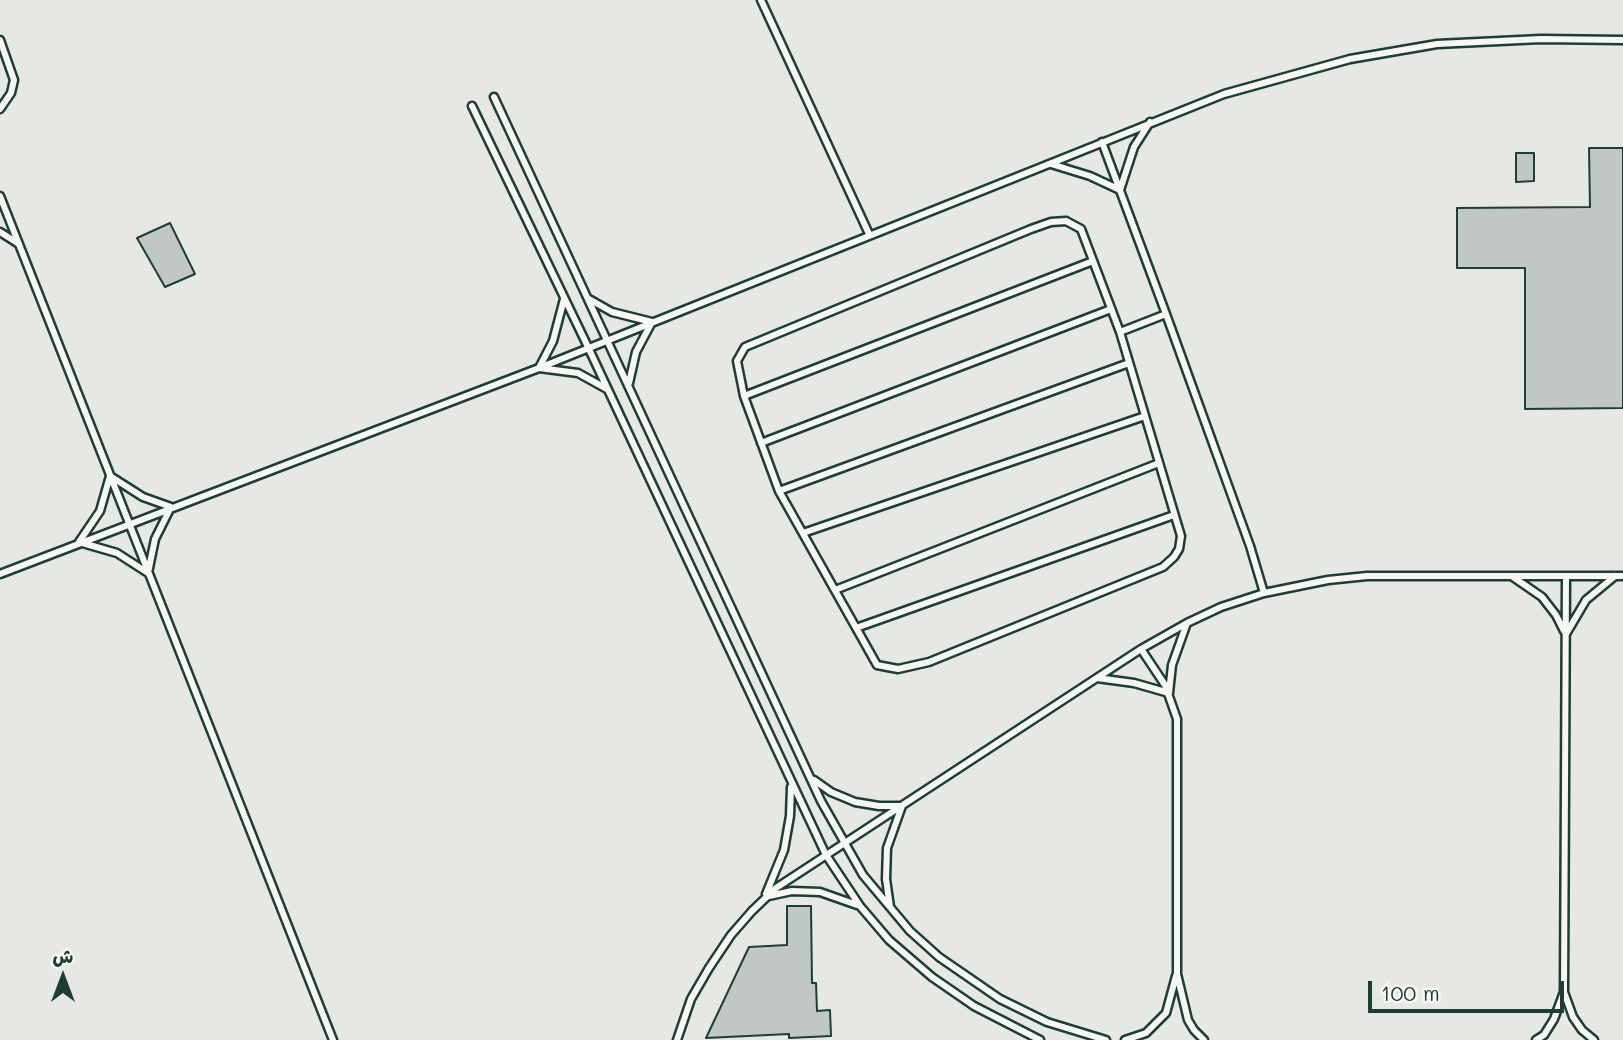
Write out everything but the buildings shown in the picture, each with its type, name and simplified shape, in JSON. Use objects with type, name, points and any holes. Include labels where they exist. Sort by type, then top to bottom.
[{"type":"lane","points":[[761,0],[869,234]]},
{"type":"lane","points":[[0,40],[14,80],[11,93],[0,109]]},
{"type":"lane","points":[[0,574],[539,368],[1150,121],[1266,80],[1437,44],[1623,40]]},
{"type":"lane","points":[[494,97],[811,778],[863,875],[910,931],[939,957],[1000,999],[1047,1022],[1106,1040]]},
{"type":"lane","points":[[472,106],[826,855],[860,906],[889,940],[932,977],[974,1006],[1040,1040]]},
{"type":"lane","points":[[1120,190],[1128,161],[1150,121]]},
{"type":"lane","points":[[1102,142],[1250,546],[1264,593]]},
{"type":"lane","points":[[1049,163],[1090,176],[1120,190]]},
{"type":"lane","points":[[0,196],[333,1040]]},
{"type":"lane","points":[[1066,221],[1080,229],[1093,261],[1120,332],[1181,536],[1179,549],[1163,567],[929,662],[898,668],[877,665],[779,491],[744,396],[737,361],[745,347],[1051,222],[1066,221]]},
{"type":"lane","points":[[0,232],[19,244]]},
{"type":"lane","points":[[744,396],[1093,261]]},
{"type":"lane","points":[[539,368],[553,341],[564,297]]},
{"type":"lane","points":[[589,299],[612,312],[652,322]]},
{"type":"lane","points":[[761,443],[1111,309]]},
{"type":"lane","points":[[1120,332],[1166,314]]},
{"type":"lane","points":[[629,384],[636,352],[652,322]]},
{"type":"lane","points":[[779,491],[1129,362]]},
{"type":"lane","points":[[539,368],[578,373],[608,390]]},
{"type":"lane","points":[[803,533],[1145,416]]},
{"type":"lane","points":[[835,590],[1159,463]]},
{"type":"lane","points":[[110,476],[143,497],[171,507]]},
{"type":"lane","points":[[79,542],[100,511],[110,476]]},
{"type":"lane","points":[[148,573],[155,538],[171,507]]},
{"type":"lane","points":[[856,628],[1174,515]]},
{"type":"lane","points":[[79,542],[117,553],[148,573]]},
{"type":"lane","points":[[677,1040],[691,999],[709,968],[731,935],[764,898],[1141,649],[1187,622],[1264,593],[1328,580],[1367,576],[1623,576]]},
{"type":"lane","points":[[1511,576],[1542,597],[1556,615],[1565,635]]},
{"type":"lane","points":[[1536,1040],[1544,1035],[1555,1020],[1564,992],[1566,576]]},
{"type":"lane","points":[[1565,635],[1586,600],[1615,576]]},
{"type":"lane","points":[[1169,692],[1176,651],[1187,622]]},
{"type":"lane","points":[[1141,649],[1169,692],[1177,719],[1177,974],[1188,1020],[1204,1040]]},
{"type":"lane","points":[[1097,678],[1134,683],[1169,692]]},
{"type":"lane","points":[[811,778],[831,792],[855,802],[902,806]]},
{"type":"lane","points":[[764,898],[779,867],[788,833],[790,782]]},
{"type":"lane","points":[[890,909],[886,863],[891,834],[902,806]]},
{"type":"lane","points":[[764,898],[792,891],[820,892],[860,906]]},
{"type":"lane","points":[[1125,1040],[1146,1033],[1166,1013],[1177,974]]},
{"type":"lane","points":[[1564,992],[1573,1017],[1582,1030],[1594,1040]]},
{"type":"shaded area","points":[[0,0],[1623,0],[1623,1040],[0,1040]]}]
